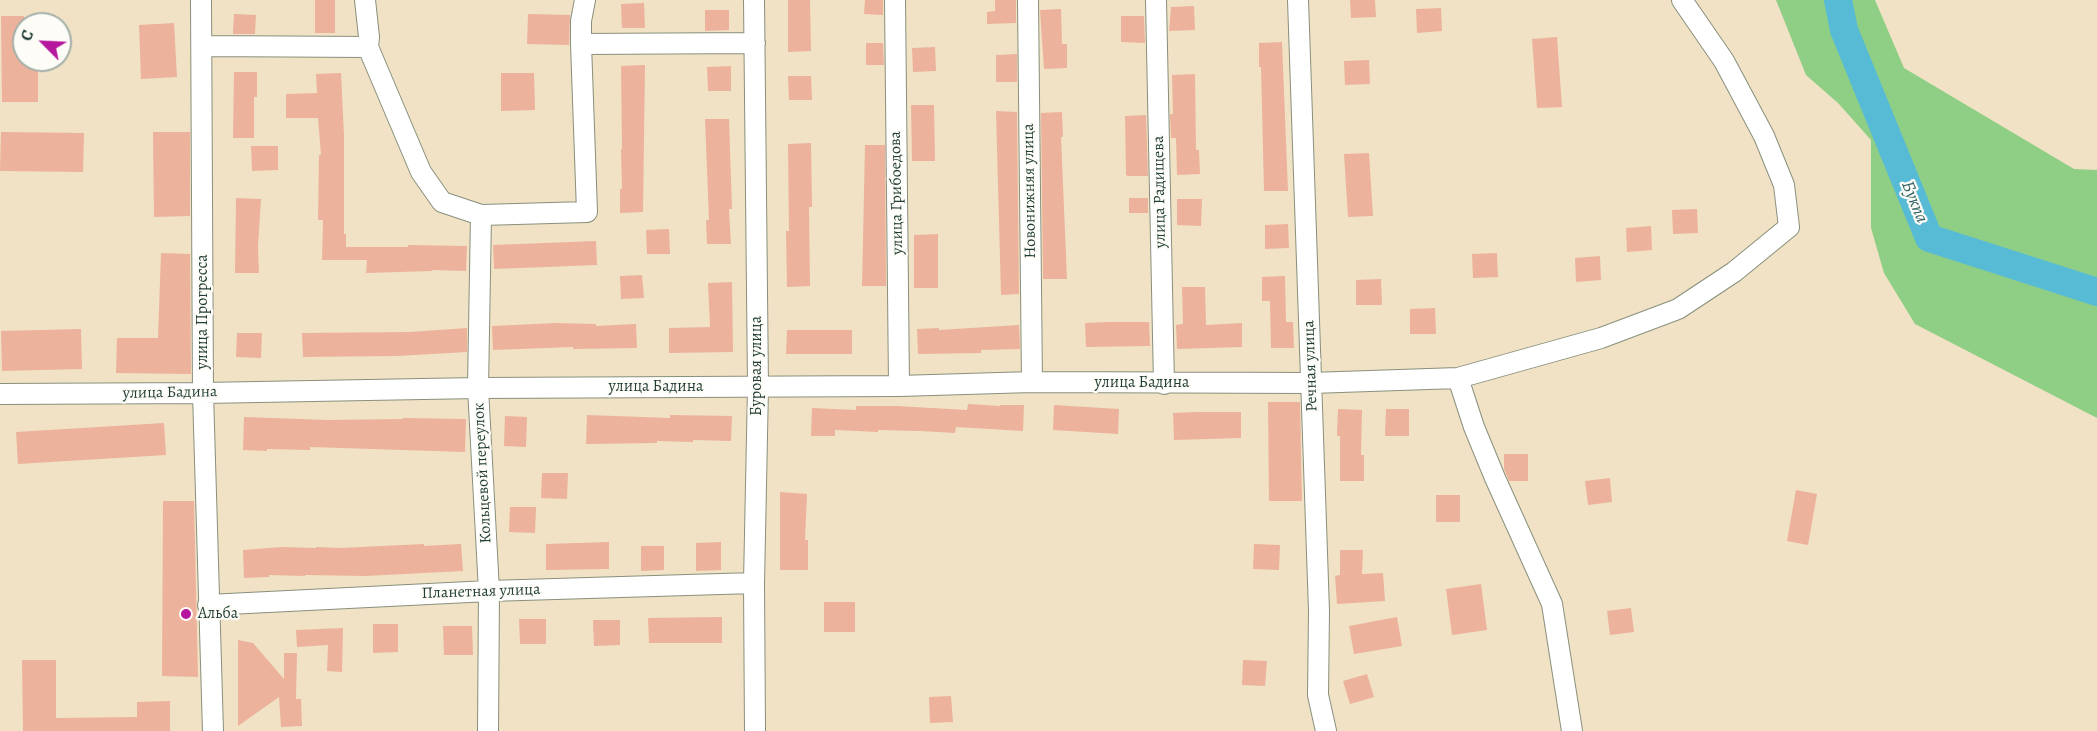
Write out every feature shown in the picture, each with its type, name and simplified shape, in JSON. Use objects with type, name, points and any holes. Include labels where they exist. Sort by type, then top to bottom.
[{"type":"street","name":"улица Прогресса","points":[[201,0],[203,393],[213,731]]},
{"type":"street","points":[[365,0],[368,47],[421,172],[442,202],[480,215],[586,212],[581,44],[581,21],[585,0]]},
{"type":"street","name":"Буровая улица","points":[[754,0],[758,387],[754,584],[755,731]]},
{"type":"street","name":"улица Грибоедова","points":[[895,0],[899,386]]},
{"type":"street","name":"Новонижняя улица","points":[[1028,0],[1032,382]]},
{"type":"street","name":"улица Радищева","points":[[1156,0],[1164,384]]},
{"type":"street","name":"Речная улица","points":[[1298,0],[1319,611],[1318,695],[1326,731]]},
{"type":"street","name":"улица Бадина","points":[[0,394],[899,386],[1032,382],[1311,383],[1458,378],[1600,338],[1678,309],[1734,272],[1789,227],[1784,185],[1764,136],[1724,61],[1682,0]]},
{"type":"street","points":[[581,44],[755,43]]},
{"type":"street","points":[[201,46],[368,47]]},
{"type":"street","name":"Кольцевой переулок","points":[[480,215],[478,388],[489,591],[488,731]]},
{"type":"street","points":[[1458,378],[1474,427],[1495,478],[1552,604],[1572,731]]},
{"type":"street","name":"Планетная улица","points":[[208,606],[489,591],[754,584]]},
{"type":"green space","points":[[1776,0],[1875,0],[1904,68],[2074,169],[2097,170],[2097,418],[1915,324],[1884,273],[1871,228],[1871,140],[1838,103],[1806,75]]},
{"type":"building","points":[[315,0],[335,0],[335,33],[315,33]]},
{"type":"building","points":[[788,0],[810,0],[811,51],[788,52]]},
{"type":"building","points":[[865,0],[883,0],[883,15],[864,14]]},
{"type":"building","points":[[995,0],[1016,0],[1016,23],[987,24],[987,12],[995,11]]},
{"type":"building","points":[[1350,0],[1375,0],[1376,17],[1351,18]]},
{"type":"building","points":[[644,3],[645,28],[622,28],[621,4]]},
{"type":"building","points":[[1194,6],[1195,30],[1169,31],[1171,7]]},
{"type":"building","points":[[1441,8],[1442,31],[1417,33],[1416,9]]},
{"type":"building","points":[[1061,9],[1062,44],[1067,44],[1067,68],[1044,69],[1040,10]]},
{"type":"building","points":[[705,10],[729,10],[729,30],[705,31]]},
{"type":"building","points":[[234,14],[256,15],[255,34],[233,34]]},
{"type":"building","points":[[528,14],[570,15],[569,45],[527,44]]},
{"type":"building","points":[[1,16],[12,16],[12,72],[38,72],[38,102],[2,102]]},
{"type":"building","points":[[1121,16],[1144,16],[1145,43],[1121,42]]},
{"type":"building","points":[[174,23],[177,77],[141,79],[139,25]]},
{"type":"building","points":[[1557,37],[1562,107],[1537,108],[1532,39]]},
{"type":"building","points":[[1282,42],[1288,191],[1264,191],[1259,43]]},
{"type":"building","points":[[866,43],[883,43],[884,65],[866,65]]},
{"type":"building","points":[[935,47],[936,71],[913,72],[912,48]]},
{"type":"building","points":[[1017,54],[1017,82],[996,82],[996,55]]},
{"type":"building","points":[[1369,60],[1370,84],[1345,85],[1344,61]]},
{"type":"building","points":[[645,65],[643,212],[620,213],[620,189],[622,189],[621,66]]},
{"type":"building","points":[[731,66],[731,91],[708,91],[707,67]]},
{"type":"building","points":[[234,72],[257,72],[257,97],[254,97],[254,138],[233,138]]},
{"type":"building","points":[[341,73],[346,247],[467,246],[466,271],[366,273],[367,260],[322,260],[323,220],[318,220],[319,155],[321,155],[318,118],[286,118],[286,94],[317,93],[316,74]]},
{"type":"building","points":[[501,73],[534,73],[535,110],[501,111]]},
{"type":"building","points":[[1195,74],[1196,150],[1199,150],[1200,174],[1177,175],[1176,138],[1171,138],[1172,75]]},
{"type":"building","points":[[788,76],[811,76],[812,100],[789,100]]},
{"type":"building","points":[[911,105],[934,105],[935,161],[912,161]]},
{"type":"building","points":[[996,111],[1017,112],[1019,294],[1001,295]]},
{"type":"building","points":[[1062,112],[1067,279],[1043,279],[1041,113]]},
{"type":"building","points":[[1146,115],[1148,176],[1128,176],[1126,175],[1125,116]]},
{"type":"building","points":[[705,119],[729,119],[731,244],[707,244],[706,220],[709,220]]},
{"type":"building","points":[[1,132],[84,133],[83,172],[0,171]]},
{"type":"building","points":[[153,132],[190,132],[190,216],[154,217]]},
{"type":"building","points":[[811,143],[810,286],[787,287],[788,144]]},
{"type":"building","points":[[865,145],[885,145],[886,286],[862,286]]},
{"type":"building","points":[[251,146],[278,146],[278,170],[252,171]]},
{"type":"building","points":[[1369,153],[1373,216],[1348,217],[1344,154]]},
{"type":"building","points":[[236,198],[261,199],[259,273],[235,273]]},
{"type":"building","points":[[1129,198],[1148,198],[1148,213],[1129,213]]},
{"type":"building","points":[[1177,199],[1202,199],[1201,226],[1177,225]]},
{"type":"building","points":[[1697,209],[1698,233],[1673,234],[1672,210]]},
{"type":"building","points":[[1288,224],[1289,248],[1265,249],[1265,225]]},
{"type":"building","points":[[1651,226],[1652,250],[1627,252],[1626,228]]},
{"type":"building","points":[[669,229],[670,254],[647,254],[646,230]]},
{"type":"building","points":[[938,234],[938,288],[914,288],[914,235]]},
{"type":"building","points":[[596,241],[597,265],[494,269],[493,245]]},
{"type":"building","points":[[161,253],[190,254],[191,374],[116,373],[117,338],[158,338]]},
{"type":"building","points":[[1497,253],[1498,277],[1473,278],[1472,254]]},
{"type":"building","points":[[1600,256],[1601,280],[1576,282],[1575,258]]},
{"type":"building","points":[[642,275],[644,298],[621,299],[620,276]]},
{"type":"building","points":[[1285,276],[1286,322],[1293,322],[1294,348],[1271,348],[1270,301],[1262,301],[1262,277]]},
{"type":"building","points":[[1381,279],[1382,305],[1356,305],[1356,280]]},
{"type":"building","points":[[732,282],[733,352],[669,353],[669,328],[710,327],[708,283]]},
{"type":"building","points":[[1182,287],[1205,287],[1206,325],[1242,323],[1242,347],[1177,349],[1176,325],[1183,324]]},
{"type":"building","points":[[1435,308],[1436,334],[1410,334],[1410,309]]},
{"type":"building","points":[[1149,322],[1150,346],[1086,347],[1085,323]]},
{"type":"building","points":[[596,324],[596,326],[636,324],[637,348],[573,349],[573,347],[493,350],[492,326]]},
{"type":"building","points":[[1019,325],[1020,349],[981,350],[981,353],[918,354],[917,329],[939,328],[939,330]]},
{"type":"building","points":[[467,328],[467,352],[397,356],[303,357],[302,333],[410,332]]},
{"type":"building","points":[[81,329],[82,369],[2,371],[1,331]]},
{"type":"building","points":[[787,330],[852,330],[852,354],[786,354]]},
{"type":"building","points":[[237,333],[262,333],[261,358],[236,357]]},
{"type":"building","points":[[1268,402],[1300,402],[1302,501],[1269,501]]},
{"type":"building","points":[[968,404],[1024,405],[1023,431],[956,427],[955,433],[835,430],[835,436],[811,436],[812,408],[856,410],[856,406],[897,406],[967,410]]},
{"type":"building","points":[[1054,405],[1119,409],[1118,434],[1053,430]]},
{"type":"building","points":[[1338,409],[1362,410],[1361,455],[1364,455],[1364,481],[1340,481]]},
{"type":"building","points":[[1386,409],[1409,409],[1409,436],[1385,436]]},
{"type":"building","points":[[1241,412],[1241,438],[1174,440],[1173,413]]},
{"type":"building","points":[[587,415],[670,418],[670,415],[732,416],[731,441],[586,444]]},
{"type":"building","points":[[505,416],[527,417],[526,447],[504,446]]},
{"type":"building","points":[[244,417],[328,420],[466,419],[465,452],[310,447],[310,450],[243,450]]},
{"type":"building","points":[[164,423],[166,455],[18,464],[16,432]]},
{"type":"building","points":[[1504,454],[1528,454],[1528,481],[1509,481],[1504,469]]},
{"type":"building","points":[[542,473],[568,473],[567,499],[541,498]]},
{"type":"building","points":[[1610,478],[1612,502],[1588,505],[1585,481]]},
{"type":"building","points":[[1796,490],[1817,494],[1808,545],[1787,541]]},
{"type":"building","points":[[780,492],[807,494],[805,540],[808,540],[808,570],[780,570]]},
{"type":"building","points":[[1436,495],[1460,495],[1460,522],[1436,522]]},
{"type":"building","points":[[163,501],[194,501],[198,677],[162,676]]},
{"type":"building","points":[[510,507],[536,507],[535,533],[509,532]]},
{"type":"building","points":[[609,542],[609,569],[546,570],[546,544]]},
{"type":"building","points":[[721,542],[721,570],[696,571],[696,543]]},
{"type":"building","points":[[424,544],[424,546],[461,544],[463,571],[365,576],[269,575],[269,577],[244,578],[243,550]]},
{"type":"building","points":[[1254,544],[1280,545],[1279,570],[1253,569]]},
{"type":"building","points":[[641,546],[664,546],[664,570],[641,571]]},
{"type":"building","points":[[1340,550],[1363,550],[1362,574],[1383,573],[1385,601],[1337,604],[1335,576],[1340,575]]},
{"type":"building","points":[[1481,584],[1487,630],[1452,635],[1446,589]]},
{"type":"building","points":[[824,602],[855,602],[855,632],[824,632]]},
{"type":"building","points":[[1631,608],[1634,632],[1610,635],[1607,611]]},
{"type":"building","points":[[722,617],[722,643],[649,643],[648,618]]},
{"type":"building","points":[[1397,617],[1402,646],[1354,654],[1349,626]]},
{"type":"building","points":[[519,619],[546,619],[546,644],[520,644]]},
{"type":"building","points":[[593,620],[620,620],[620,645],[594,646]]},
{"type":"building","points":[[373,624],[398,624],[398,652],[373,653]]},
{"type":"building","points":[[443,626],[472,626],[473,655],[444,655]]},
{"type":"building","points":[[343,628],[342,672],[327,671],[328,645],[297,647],[296,630]]},
{"type":"building","points":[[238,640],[253,643],[284,679],[284,653],[297,653],[296,699],[301,699],[302,726],[281,727],[279,697],[238,726]]},
{"type":"building","points":[[22,660],[56,660],[56,718],[137,717],[137,702],[170,701],[170,731],[23,731]]},
{"type":"building","points":[[1243,660],[1267,661],[1265,686],[1242,685]]},
{"type":"building","points":[[1367,674],[1374,697],[1350,704],[1343,681]]},
{"type":"building","points":[[951,696],[953,722],[930,723],[929,697]]},
{"type":"waterway","name":"Букпа","points":[[1838,0],[1844,30],[1929,238],[2097,292]]},
{"type":"place","name":"Альба","points":[[186,614]]}]
